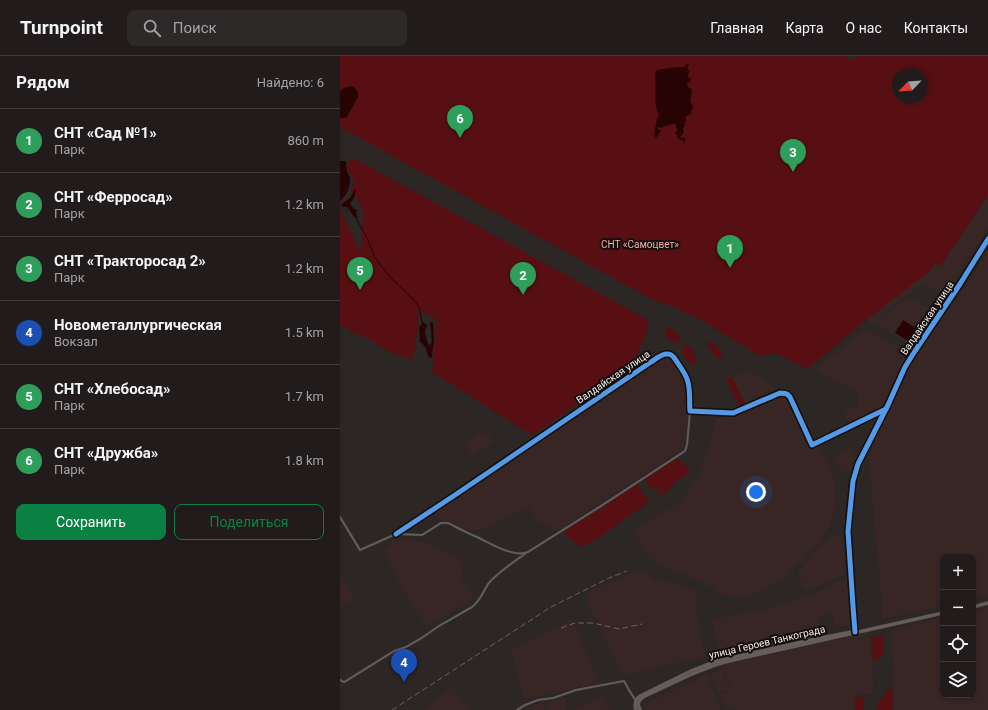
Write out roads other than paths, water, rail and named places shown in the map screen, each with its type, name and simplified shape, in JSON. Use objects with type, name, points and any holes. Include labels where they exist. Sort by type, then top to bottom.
[{"type":"main road","points":[[976,605],[988,603]]},
{"type":"main road","name":"улица Героев Танкограда","points":[[637,701],[644,693],[714,662],[825,637],[856,632],[940,614]]},
{"type":"main road","points":[[636,710],[635,706],[637,701]]},
{"type":"main road","points":[[637,701],[640,710]]},
{"type":"street","name":"Валдайская улица","points":[[856,632],[848,532],[854,481],[858,464],[914,351],[987,244],[988,239]]},
{"type":"street","name":"Валдайская улица","points":[[396,534],[662,355],[672,355],[684,372],[688,384],[690,411]]},
{"type":"street","points":[[340,680],[344,682],[346,681],[394,651],[406,647],[472,607],[476,604],[488,584],[508,566],[685,451],[687,445],[690,411],[733,413],[780,393],[788,394],[812,445],[886,410]]},
{"type":"street","points":[[340,517],[360,550],[396,534],[422,534],[441,523],[448,524],[504,550],[517,554],[524,554],[528,552]]},
{"type":"street","points":[[517,710],[538,700],[553,698],[576,690],[624,681],[637,701]]},
{"type":"waterway","points":[[356,218],[368,240],[374,256],[381,266],[419,307],[422,322]]},
{"type":"railway","points":[[392,710],[551,607],[609,578],[627,571]]},
{"type":"railway","points":[[561,628],[575,623],[593,623],[619,629],[642,624]]},
{"type":"place","name":"СНТ «Дружба»","points":[[460,138]]},
{"type":"place","name":"СНТ «Тракторосад 2»","points":[[793,172]]},
{"type":"place","name":"СНТ «Сад №1»","points":[[730,268]]},
{"type":"place","name":"СНТ «Хлебосад»","points":[[360,290]]},
{"type":"place","name":"СНТ «Ферросад»","points":[[523,295]]},
{"type":"place","name":"Новометаллургическая","points":[[404,682]]},
{"type":"park label","name":"СНТ «Самоцвет»","points":[[640,244]]}]
